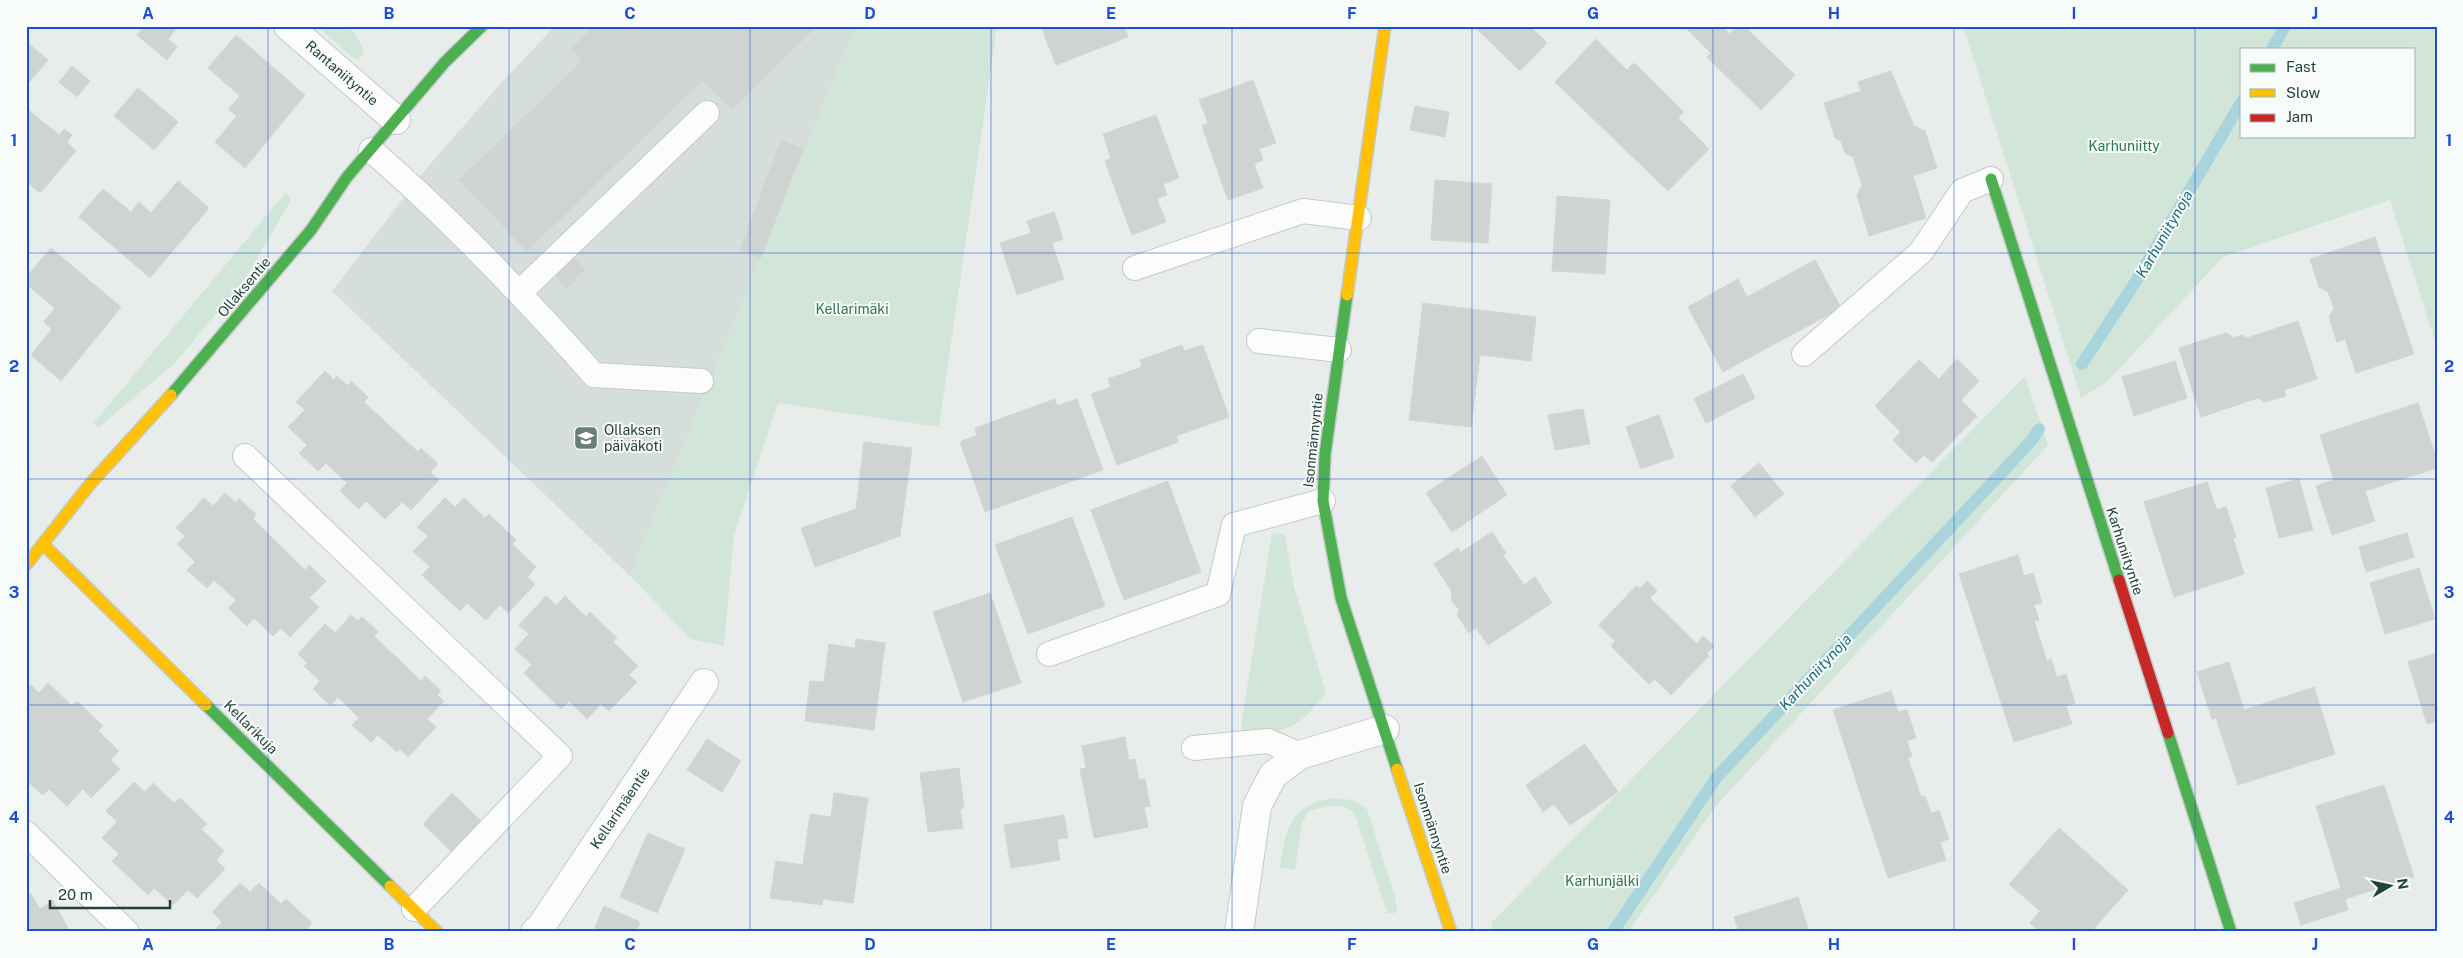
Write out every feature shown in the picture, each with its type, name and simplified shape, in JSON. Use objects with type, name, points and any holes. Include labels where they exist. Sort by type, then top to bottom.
[{"type":"street","name":"Rantaniityntie","points":[[288,26],[396,120]]},
{"type":"street","name":"Ollaksentie","points":[[26,565],[44,545],[91,483],[192,371],[311,230],[347,177],[446,62],[482,26]]},
{"type":"street","name":"Isonmännyntie","points":[[1385,26],[1325,454],[1323,501],[1341,598],[1450,931]]},
{"type":"street","name":"Karhuniityntie","points":[[1991,179],[2231,932]]},
{"type":"street","name":"Kellarikuja","points":[[44,545],[437,932]]},
{"type":"street","name":"Kellarimäentie","points":[[535,932],[540,928],[704,683]]},
{"type":"street","points":[[1239,932],[1257,806],[1273,775],[1300,755],[1385,729]]},
{"type":"lane","points":[[520,292],[707,113]]},
{"type":"lane","points":[[371,150],[402,177],[520,292],[594,375],[701,381]]},
{"type":"lane","points":[[1804,354],[1921,252],[1962,191],[1991,179]]},
{"type":"lane","points":[[1135,268],[1303,212],[1358,218]]},
{"type":"lane","points":[[1259,341],[1339,350]]},
{"type":"lane","points":[[245,456],[560,756],[414,909]]},
{"type":"lane","points":[[1049,654],[1218,594],[1234,525],[1323,501]]},
{"type":"lane","points":[[1194,748],[1268,741],[1300,755]]},
{"type":"lane","points":[[26,833],[127,932]]},
{"type":"shaded area","name":"Ollaksen päiväkoti","points":[[555,26],[856,26],[630,576],[332,291],[426,169],[502,82]]},
{"type":"green space","points":[[317,26],[346,26],[356,35],[364,51],[359,60],[353,58]]},
{"type":"green space","name":"Kellarimäki","points":[[856,26],[997,26],[939,427],[778,403],[734,535],[724,646],[691,639],[630,576]]},
{"type":"green space","name":"Karhuniitty","points":[[1963,26],[2437,26],[2437,348],[2390,200],[2223,257],[2107,382],[2081,398]]},
{"type":"green space","points":[[286,192],[291,200],[247,276],[175,363],[99,427],[93,424]]},
{"type":"green space","name":"Karhunjälki","points":[[2025,376],[2048,445],[1716,806],[1628,932],[1493,932],[1491,923]]},
{"type":"green space","points":[[1272,533],[1285,535],[1294,587],[1326,692],[1300,721],[1291,726],[1282,730],[1244,735],[1241,725]]},
{"type":"green space","points":[[1332,798],[1353,800],[1367,809],[1395,896],[1397,910],[1395,913],[1387,913],[1355,815],[1345,807],[1334,806],[1309,811],[1302,823],[1295,869],[1280,868],[1284,842],[1292,821],[1298,813],[1307,807],[1318,801]]},
{"type":"building","points":[[145,26],[178,26],[168,39],[177,47],[167,60],[137,35]]},
{"type":"building","points":[[594,26],[817,26],[732,109],[703,80],[527,251],[459,180],[582,61],[571,49]]},
{"type":"building","points":[[1041,26],[1124,26],[1128,37],[1056,65]]},
{"type":"building","points":[[1474,26],[1530,26],[1547,43],[1520,71]]},
{"type":"building","points":[[1690,26],[1721,26],[1730,34],[1737,26],[1744,26],[1795,75],[1761,110],[1707,57],[1711,53],[1687,29]]},
{"type":"building","points":[[236,35],[305,95],[245,168],[215,142],[237,116],[228,109],[240,96],[208,68]]},
{"type":"building","points":[[1596,39],[1627,70],[1634,63],[1684,112],[1678,118],[1709,149],[1668,191],[1555,82]]},
{"type":"building","points":[[29,44],[48,60],[26,86],[26,47]]},
{"type":"building","points":[[72,66],[90,81],[77,97],[59,82]]},
{"type":"building","points":[[1891,71],[1914,126],[1925,131],[1937,168],[1913,176],[1926,218],[1869,236],[1857,195],[1862,185],[1853,157],[1845,153],[1841,141],[1835,138],[1824,103],[1861,91],[1858,82]]},
{"type":"building","points":[[1253,80],[1276,143],[1259,149],[1263,160],[1254,164],[1263,188],[1228,200],[1202,126],[1208,123],[1199,100]]},
{"type":"building","points":[[138,88],[178,122],[154,150],[114,116]]},
{"type":"building","points":[[1415,106],[1449,112],[1445,137],[1410,130]]},
{"type":"building","points":[[26,108],[59,135],[64,129],[72,135],[67,142],[76,151],[40,193],[26,181]]},
{"type":"building","points":[[1156,115],[1179,178],[1163,184],[1167,195],[1157,199],[1166,222],[1132,235],[1105,161],[1111,158],[1103,134]]},
{"type":"building","points":[[781,140],[803,149],[761,258],[740,250]]},
{"type":"building","points":[[1435,180],[1492,184],[1488,243],[1431,240]]},
{"type":"building","points":[[178,181],[209,208],[150,278],[79,217],[103,189],[131,212],[139,202],[151,213]]},
{"type":"building","points":[[1557,196],[1610,200],[1605,274],[1552,271]]},
{"type":"building","points":[[1054,212],[1063,239],[1052,243],[1064,279],[1017,295],[1000,243],[1031,233],[1027,221]]},
{"type":"building","points":[[2375,237],[2414,354],[2356,373],[2345,339],[2337,342],[2329,317],[2334,308],[2328,292],[2319,287],[2310,259]]},
{"type":"building","points":[[51,248],[121,307],[61,381],[31,355],[52,329],[44,322],[55,308],[26,284],[26,277]]},
{"type":"building","points":[[572,257],[585,269],[567,288],[554,275]]},
{"type":"building","points":[[1815,260],[1841,308],[1723,372],[1688,307],[1738,279],[1747,297]]},
{"type":"building","points":[[1423,303],[1536,317],[1531,361],[1480,355],[1471,427],[1409,420]]},
{"type":"building","points":[[2298,321],[2317,379],[2284,390],[2286,396],[2265,402],[2258,398],[2201,417],[2179,348],[2226,333],[2234,338],[2242,335],[2247,338]]},
{"type":"building","points":[[1182,345],[1184,351],[1203,345],[1229,417],[1176,436],[1178,442],[1117,465],[1091,394],[1111,387],[1108,379],[1142,367],[1140,360]]},
{"type":"building","points":[[1957,359],[1979,381],[1961,400],[1977,416],[1932,462],[1924,455],[1916,463],[1893,440],[1901,432],[1875,406],[1919,360],[1939,379]]},
{"type":"building","points":[[2175,361],[2187,398],[2134,416],[2122,377]]},
{"type":"building","points":[[325,371],[334,380],[337,376],[348,386],[351,381],[368,397],[364,402],[418,452],[421,448],[438,464],[430,472],[439,480],[411,510],[402,502],[385,519],[366,501],[359,509],[340,491],[347,483],[326,463],[318,471],[299,453],[307,445],[288,427],[305,410],[296,402]]},
{"type":"building","points":[[1743,374],[1755,398],[1706,423],[1694,399]]},
{"type":"building","points":[[1055,399],[1057,406],[1077,399],[1103,470],[985,512],[960,442],[977,435],[975,428]]},
{"type":"building","points":[[2418,403],[2437,460],[2437,468],[2365,491],[2375,521],[2332,535],[2316,486],[2334,480],[2320,435]]},
{"type":"building","points":[[1583,409],[1590,444],[1555,450],[1548,415]]},
{"type":"building","points":[[1659,415],[1674,457],[1641,469],[1626,427]]},
{"type":"building","points":[[864,442],[912,448],[900,536],[815,567],[801,528],[856,509]]},
{"type":"building","points":[[1482,456],[1507,495],[1452,532],[1426,493]]},
{"type":"building","points":[[1759,463],[1784,494],[1755,517],[1731,486]]},
{"type":"building","points":[[2299,479],[2313,530],[2279,538],[2266,488]]},
{"type":"building","points":[[1168,481],[1201,572],[1124,600],[1091,510]]},
{"type":"building","points":[[2207,482],[2217,510],[2226,507],[2236,537],[2233,538],[2244,574],[2174,597],[2144,502]]},
{"type":"building","points":[[225,493],[236,503],[239,499],[256,514],[253,519],[305,570],[309,565],[326,581],[309,598],[319,607],[290,637],[281,628],[273,636],[254,618],[247,626],[228,608],[236,600],[214,580],[207,588],[187,570],[195,562],[177,544],[185,536],[176,528],[204,498],[213,506]]},
{"type":"building","points":[[445,498],[455,507],[464,498],[485,518],[489,514],[516,540],[512,544],[536,567],[527,577],[535,584],[508,613],[500,605],[486,620],[467,603],[460,611],[422,575],[430,567],[413,551],[428,536],[417,527]]},
{"type":"building","points":[[1072,517],[1105,606],[1028,634],[995,545]]},
{"type":"building","points":[[1492,532],[1506,553],[1503,555],[1524,585],[1535,577],[1552,603],[1488,645],[1476,628],[1469,633],[1457,615],[1459,610],[1451,599],[1452,592],[1434,564],[1458,548],[1460,553]]},
{"type":"building","points":[[2407,533],[2414,557],[2366,572],[2359,547]]},
{"type":"building","points":[[2018,555],[2024,576],[2033,573],[2042,603],[2034,605],[2039,620],[2034,621],[2047,661],[2051,659],[2057,677],[2066,674],[2075,703],[2066,706],[2072,724],[2014,742],[1959,574]]},
{"type":"building","points":[[2419,568],[2435,619],[2385,634],[2370,583]]},
{"type":"building","points":[[1647,581],[1657,591],[1650,598],[1697,644],[1703,636],[1714,646],[1707,653],[1709,656],[1671,695],[1655,679],[1649,684],[1611,646],[1615,641],[1599,625],[1636,586],[1640,588]]},
{"type":"building","points":[[990,593],[1021,683],[963,702],[933,612]]},
{"type":"building","points":[[546,596],[556,606],[565,596],[586,617],[590,612],[617,638],[613,642],[638,666],[629,675],[637,682],[609,711],[601,704],[587,719],[569,701],[561,709],[524,673],[532,665],[515,649],[529,634],[519,625]]},
{"type":"building","points":[[351,615],[358,621],[362,617],[378,632],[374,636],[421,681],[425,676],[441,691],[437,695],[444,701],[427,719],[436,727],[408,757],[400,749],[397,752],[378,735],[371,742],[352,725],[359,718],[338,697],[330,705],[313,689],[320,681],[304,666],[307,663],[298,654],[325,624],[335,633]]},
{"type":"building","points":[[856,639],[885,643],[874,730],[805,721],[810,681],[824,682],[829,644],[855,648]]},
{"type":"building","points":[[2437,653],[2437,721],[2427,724],[2408,662]]},
{"type":"building","points":[[2229,662],[2244,710],[2314,687],[2335,754],[2238,785],[2216,718],[2212,719],[2197,672]]},
{"type":"building","points":[[48,683],[72,706],[77,701],[103,726],[98,731],[119,751],[110,760],[120,769],[91,798],[83,789],[67,806],[49,789],[43,795],[26,780],[26,690],[31,685],[39,693]]},
{"type":"building","points":[[1891,691],[1898,712],[1907,710],[1916,738],[1907,741],[1912,756],[1908,758],[1921,797],[1925,796],[1931,813],[1939,811],[1949,839],[1940,842],[1946,860],[1888,878],[1833,710]]},
{"type":"building","points":[[1125,737],[1129,760],[1135,759],[1139,780],[1145,779],[1150,806],[1144,807],[1148,827],[1094,838],[1080,769],[1086,768],[1082,746]]},
{"type":"building","points":[[707,739],[741,761],[722,792],[687,770]]},
{"type":"building","points":[[1585,744],[1618,792],[1570,825],[1554,804],[1543,812],[1526,785]]},
{"type":"building","points":[[959,768],[964,808],[960,809],[963,828],[928,832],[920,773]]},
{"type":"building","points":[[134,782],[145,792],[153,783],[174,803],[180,798],[207,824],[201,829],[224,851],[216,860],[225,869],[197,898],[188,890],[173,905],[154,888],[148,895],[112,861],[119,854],[102,838],[117,822],[106,811]]},
{"type":"building","points":[[2384,785],[2414,877],[2345,899],[2348,910],[2301,925],[2294,903],[2341,888],[2316,806]]},
{"type":"building","points":[[452,793],[481,821],[452,852],[423,824]]},
{"type":"building","points":[[834,793],[868,798],[853,903],[823,899],[822,905],[770,898],[776,861],[803,865],[810,814],[831,817]]},
{"type":"building","points":[[1064,815],[1068,838],[1057,839],[1060,860],[1011,868],[1004,825]]},
{"type":"building","points":[[2059,828],[2128,890],[2091,932],[2040,932],[2030,923],[2040,911],[2009,884]]},
{"type":"building","points":[[648,833],[685,849],[657,913],[620,897]]},
{"type":"building","points":[[240,883],[250,892],[259,883],[281,904],[286,899],[312,923],[307,929],[310,932],[213,932],[222,922],[212,912]]},
{"type":"building","points":[[31,894],[40,909],[53,901],[70,932],[26,932],[26,896]]},
{"type":"building","points":[[1798,897],[1809,932],[1739,932],[1734,917]]},
{"type":"building","points":[[604,906],[640,922],[636,932],[593,932]]},
{"type":"waterway","name":"Karhuniitynoja","points":[[2273,48],[2285,26]]},
{"type":"waterway","name":"Karhuniitynoja","points":[[2082,364],[2138,278],[2240,104]]},
{"type":"waterway","name":"Karhuniitynoja","points":[[1613,932],[1716,778],[2032,440],[2039,429]]},
{"type":"traffic: fast","points":[[171,395],[311,230],[347,177],[445,62],[482,26]]},
{"type":"traffic: fast","points":[[1991,179],[2119,580]]},
{"type":"traffic: fast","points":[[1347,295],[1325,454],[1323,501],[1341,598],[1397,769]]},
{"type":"traffic: fast","points":[[206,705],[390,886]]},
{"type":"traffic: fast","points":[[2168,733],[2231,932]]},
{"type":"traffic: slow","points":[[1347,295],[1385,26]]},
{"type":"traffic: slow","points":[[26,565],[91,483],[171,395]]},
{"type":"traffic: slow","points":[[44,545],[206,705]]},
{"type":"traffic: slow","points":[[1397,769],[1451,932]]},
{"type":"traffic: slow","points":[[390,886],[437,932]]},
{"type":"traffic: jam","points":[[2119,580],[2168,733]]},
{"type":"place","name":"Ollaksen päiväkoti","points":[[586,438]]}]
